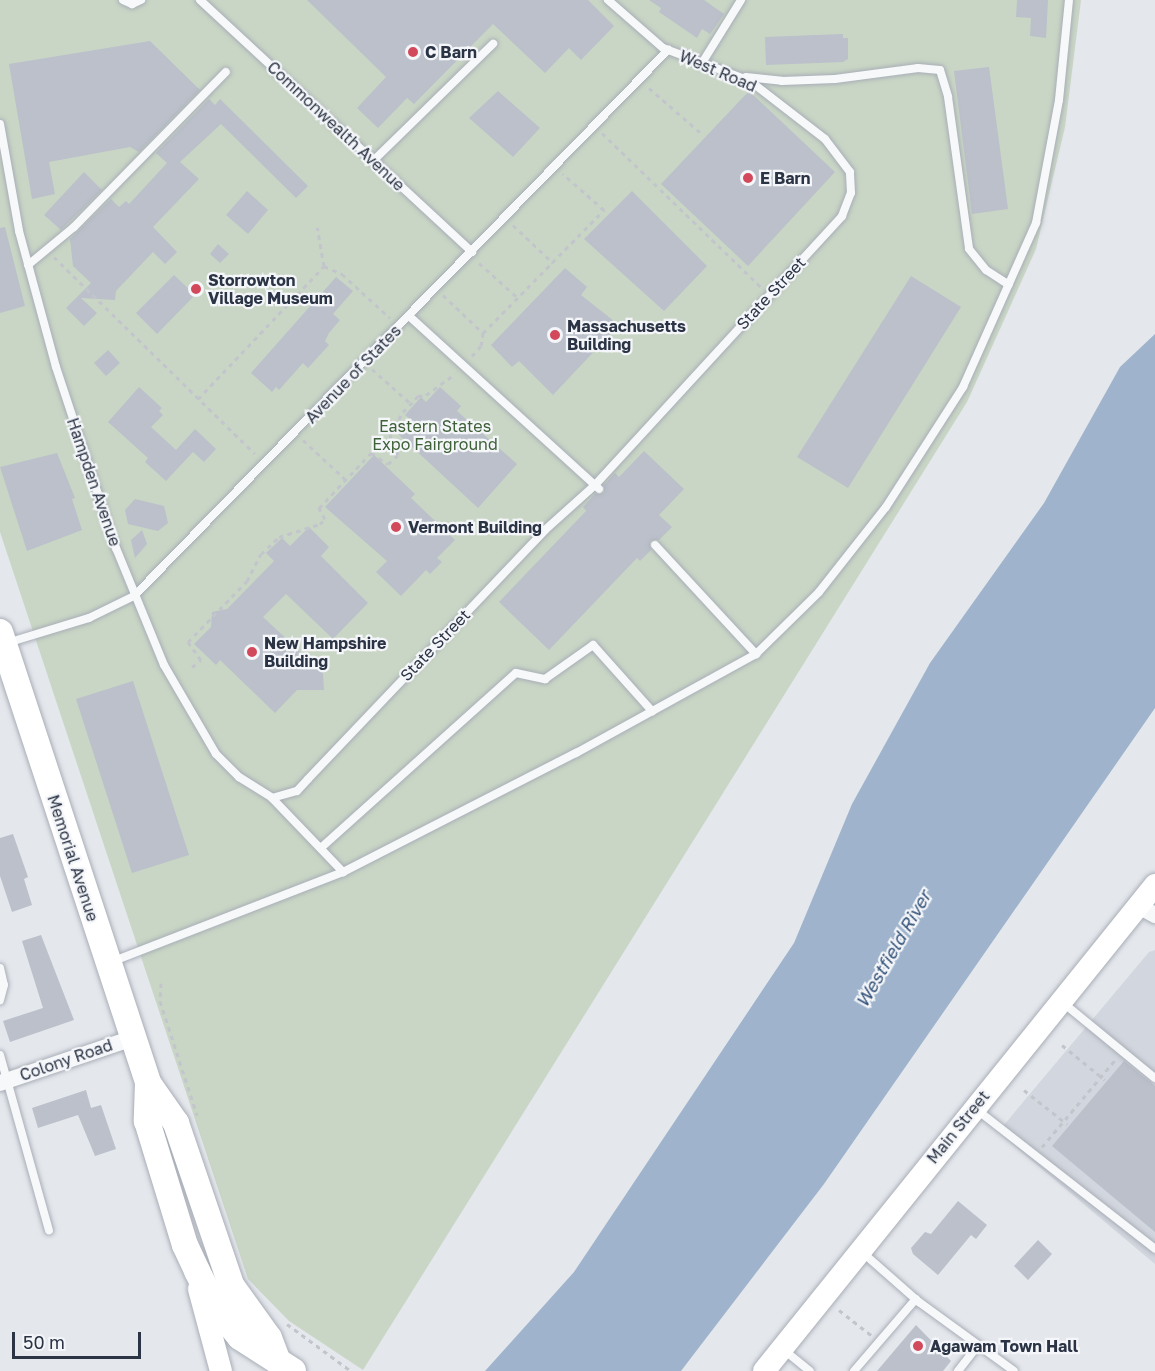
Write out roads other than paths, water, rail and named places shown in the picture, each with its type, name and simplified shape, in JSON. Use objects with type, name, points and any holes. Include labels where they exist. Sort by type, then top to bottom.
[{"type":"main road","name":"Memorial Avenue","points":[[2,638],[148,1083],[176,1123],[231,1285],[268,1338],[279,1367]]},
{"type":"main road","name":"Main Street","points":[[764,1371],[1059,1000],[1146,910],[1155,885]]},
{"type":"main road","name":"Memorial Avenue","points":[[148,1083],[147,1121],[185,1245],[221,1314],[240,1337],[279,1367]]},
{"type":"main road","points":[[185,1245],[221,1371]]},
{"type":"street","name":"Colony Road","points":[[3,1081],[133,1038]]},
{"type":"lane","points":[[123,0],[132,4],[141,0]]},
{"type":"lane","name":"Commonwealth Avenue","points":[[200,0],[471,253]]},
{"type":"lane","name":"West Road","points":[[608,0],[668,50],[736,75],[768,93],[825,139],[850,172]]},
{"type":"lane","points":[[702,63],[741,0]]},
{"type":"lane","points":[[108,963],[343,872],[652,711],[756,654],[819,592],[886,507],[963,387],[1036,223],[1059,100],[1069,0]]},
{"type":"lane","points":[[373,161],[493,44]]},
{"type":"lane","name":"Avenue of States","points":[[2,638],[89,618],[134,596],[668,50]]},
{"type":"lane","points":[[736,75],[804,80],[918,68],[940,70],[948,97],[969,249],[986,270],[1009,285]]},
{"type":"lane","points":[[27,265],[74,227],[226,72]]},
{"type":"lane","name":"Hampden Avenue","points":[[0,124],[27,265],[56,367],[134,596],[173,686],[204,739],[239,777],[272,798],[322,846],[343,872]]},
{"type":"lane","name":"State Street","points":[[272,798],[297,790],[545,530],[597,487],[843,216],[852,194],[850,172]]},
{"type":"lane","points":[[410,316],[597,487]]},
{"type":"lane","points":[[655,545],[756,654]]},
{"type":"lane","points":[[322,846],[516,673],[545,679],[593,645],[652,711]]},
{"type":"lane","points":[[0,968],[4,985],[0,1000]]},
{"type":"lane","points":[[1059,1000],[1155,1078]]},
{"type":"lane","points":[[0,1055],[3,1081],[49,1230]]},
{"type":"lane","points":[[974,1107],[1155,1249]]},
{"type":"lane","points":[[860,1250],[916,1299],[977,1347],[1014,1371]]},
{"type":"lane","points":[[854,1371],[916,1299]]},
{"type":"lane","points":[[782,1347],[810,1371]]},
{"type":"lane","points":[[958,1371],[977,1347]]},
{"type":"water","name":"Westfield River","points":[[1155,334],[1155,708],[824,1184],[681,1371],[485,1371],[574,1272],[794,943],[852,804],[930,663],[1044,503],[1120,367]]},
{"type":"place","name":"C Barn","points":[[413,52]]},
{"type":"place","name":"E Barn","points":[[748,178]]},
{"type":"place","name":"Storrowton Village Museum","points":[[196,289]]},
{"type":"place","name":"Massachusetts Building","points":[[555,335]]},
{"type":"place","name":"Vermont Building","points":[[396,527]]},
{"type":"place","name":"New Hampshire Building","points":[[252,652]]},
{"type":"place","name":"Agawam Town Hall","points":[[918,1346]]},
{"type":"park label","name":"Eastern States Expo Fairground","points":[[435,435]]}]
